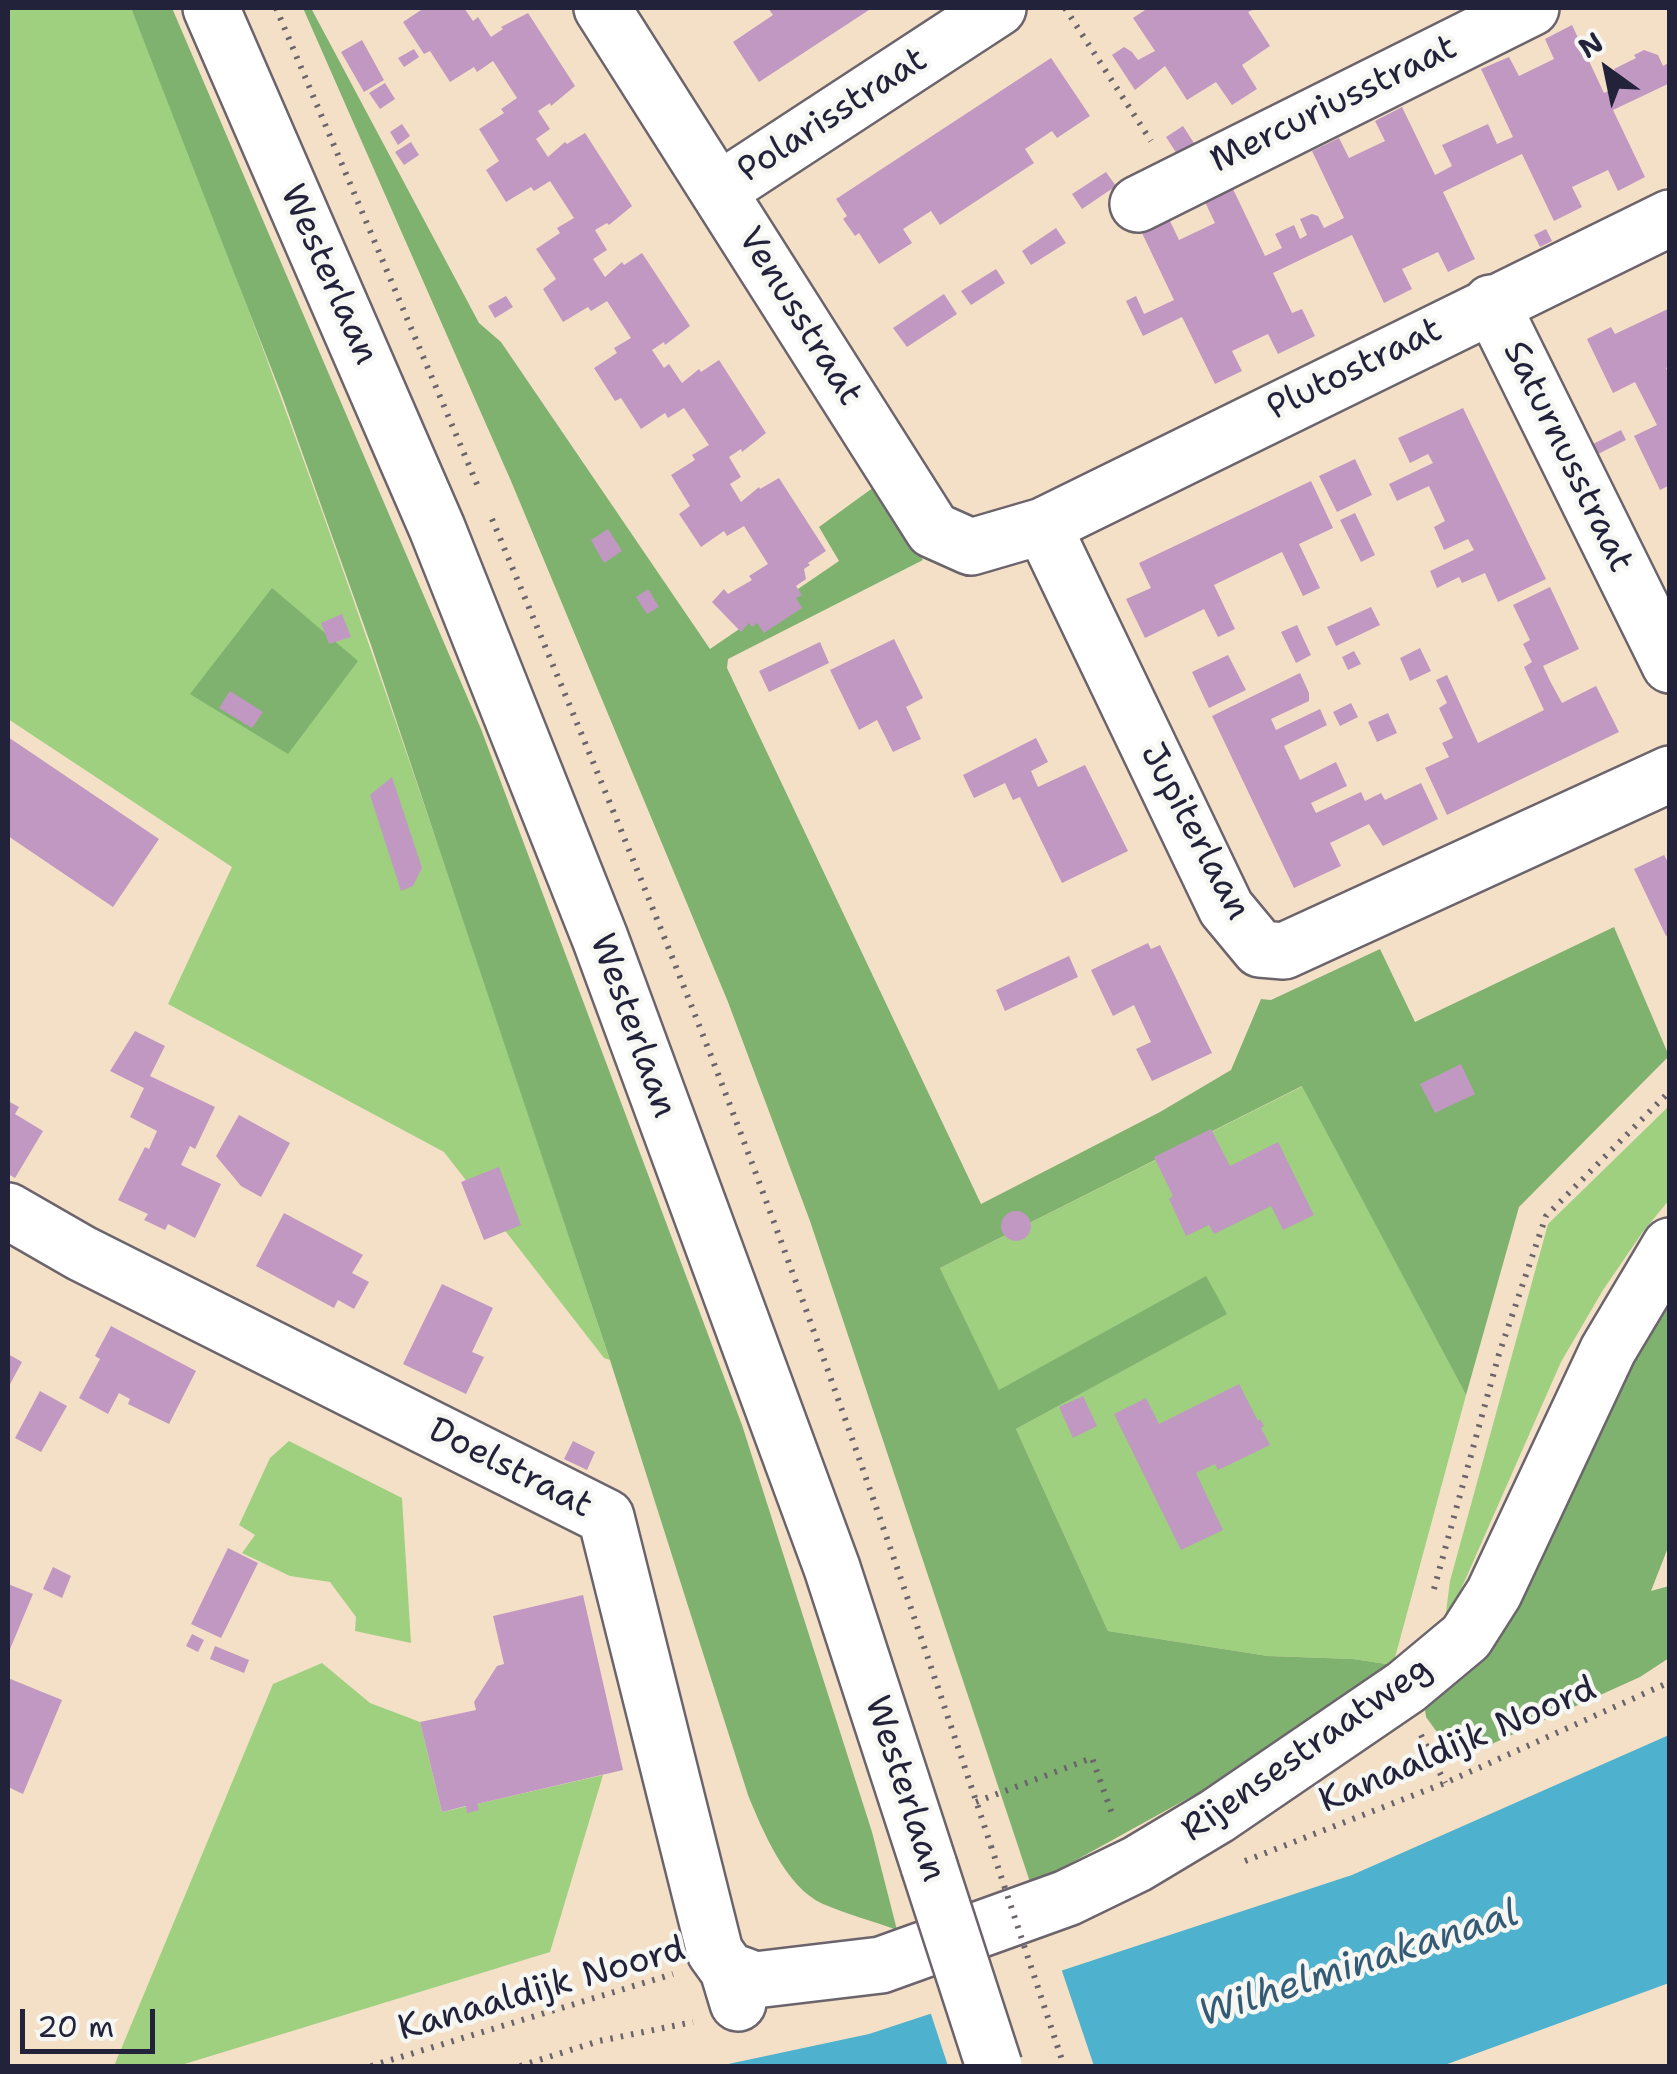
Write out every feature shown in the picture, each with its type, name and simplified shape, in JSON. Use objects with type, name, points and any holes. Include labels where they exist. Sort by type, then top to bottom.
[{"type":"street","name":"Westerlaan","points":[[211,8],[438,528],[600,938],[832,1568],[994,2066]]},
{"type":"street","name":"Venusstraat","points":[[602,8],[933,530],[971,547],[1042,526]]},
{"type":"street","name":"Polarisstraat","points":[[718,191],[998,8]]},
{"type":"street","name":"Mercuriusstraat","points":[[1158,194],[1531,8]]},
{"type":"street","name":"Plutostraat","points":[[1042,526],[1670,218]]},
{"type":"street","name":"Saturnusstraat","points":[[1491,303],[1670,665]]},
{"type":"street","name":"Jupiterlaan","points":[[1042,526],[1226,908],[1260,949],[1284,951],[1670,774]]},
{"type":"street","name":"Doelstraat","points":[[8,1212],[81,1253],[606,1517],[714,1952],[734,1992]]},
{"type":"street","name":"Rijensestraatweg","points":[[734,1992],[755,1980],[880,1964],[1066,1898],[1138,1864],[1217,1816],[1406,1688],[1466,1637],[1494,1593],[1608,1350],[1670,1246]]},
{"type":"path","points":[[1065,8],[1158,194]]},
{"type":"path","points":[[1432,1595],[1499,1354],[1546,1216],[1670,1091]]},
{"type":"path","name":"Kanaaldijk Noord","points":[[1244,1862],[1445,1783],[1670,1682]]},
{"type":"path","points":[[1064,2066],[976,1802],[1092,1758],[1124,1845],[1138,1864]]},
{"type":"path","name":"Kanaaldijk Noord","points":[[371,2066],[700,1966],[734,1992]]},
{"type":"path","name":"Kanaaldijk Noord","points":[[520,2066],[734,1992]]},
{"type":"green space","points":[[8,8],[131,8],[322,511],[610,1360],[604,1358],[444,1152],[168,1004],[232,867],[8,719]]},
{"type":"green space","points":[[131,8],[172,8],[481,729],[742,1425],[872,1832],[897,1930],[832,1908],[810,1896],[777,1856],[748,1795],[610,1360],[371,645],[282,396]]},
{"type":"green space","points":[[303,8],[311,8],[479,323],[501,342],[710,649],[839,561],[819,527],[874,487],[923,560],[728,659],[727,668],[981,1204],[1160,1112],[1231,1070],[1261,999],[1271,1000],[1380,949],[1415,1022],[1614,927],[1669,1056],[1519,1207],[1466,1395],[1302,1086],[940,1268],[999,1390],[1206,1276],[1227,1314],[1016,1429],[1108,1631],[1268,1656],[1353,1659],[1393,1665],[1391,1674],[1203,1790],[1031,1885],[810,1221],[728,1002],[511,481]]},
{"type":"green space","points":[[272,588],[358,661],[288,754],[190,694]]},
{"type":"green space","points":[[1303,1086],[1466,1395],[1393,1665],[1353,1659],[1268,1656],[1108,1631],[1016,1429],[1226,1314],[1205,1277],[999,1391],[940,1268]]},
{"type":"green space","points":[[1669,1106],[1669,1200],[1603,1290],[1561,1362],[1444,1628],[1450,1581],[1548,1224]]},
{"type":"green space","points":[[1669,1286],[1669,1545],[1651,1591],[1669,1586],[1669,1658],[1640,1677],[1463,1757],[1455,1757],[1426,1717],[1424,1702]]},
{"type":"green space","points":[[289,1441],[402,1498],[411,1643],[355,1631],[356,1617],[330,1582],[290,1576],[242,1553],[255,1535],[239,1525],[270,1458]]},
{"type":"green space","points":[[322,1663],[370,1703],[420,1722],[442,1812],[603,1775],[550,1952],[178,2066],[114,2066],[273,1684]]},
{"type":"water","name":"Wilhelminakanaal","points":[[1669,1735],[1669,1983],[1442,2066],[719,2066],[869,2034],[1352,1875]]},
{"type":"pier","points":[[1060,1965],[1094,2066],[948,2066],[929,2008]]},
{"type":"building","points":[[424,8],[464,8],[473,21],[478,17],[491,37],[528,13],[575,86],[551,106],[550,103],[538,111],[550,129],[536,139],[548,157],[565,142],[585,133],[632,206],[609,225],[595,230],[607,250],[593,259],[605,277],[622,262],[624,265],[642,253],[690,326],[652,350],[664,368],[669,364],[682,383],[719,360],[766,433],[729,457],[741,477],[730,484],[741,502],[759,487],[779,478],[826,551],[808,563],[804,569],[806,579],[796,586],[802,595],[796,598],[802,608],[764,633],[757,623],[752,627],[749,623],[741,632],[712,602],[724,589],[728,594],[752,580],[749,576],[768,564],[744,526],[727,536],[724,531],[701,547],[679,514],[690,506],[671,475],[695,460],[692,455],[709,445],[684,408],[668,418],[665,413],[641,429],[621,398],[615,401],[594,368],[631,338],[607,301],[563,322],[543,289],[556,279],[536,249],[574,218],[550,181],[506,202],[486,170],[499,161],[479,129],[504,113],[501,109],[517,98],[493,61],[450,82],[430,51],[424,54],[403,22]]},
{"type":"building","points":[[768,8],[872,8],[759,82],[733,42],[773,15]]},
{"type":"building","points":[[1148,8],[1257,8],[1248,12],[1270,46],[1242,65],[1257,89],[1232,105],[1216,82],[1187,100],[1165,66],[1135,90],[1112,55],[1124,47],[1138,60],[1155,51],[1133,18]]},
{"type":"building","points":[[1572,25],[1604,93],[1622,85],[1614,69],[1644,50],[1658,55],[1663,66],[1670,62],[1670,83],[1613,110],[1645,177],[1618,191],[1608,170],[1572,187],[1582,207],[1554,221],[1522,154],[1443,192],[1475,259],[1448,272],[1438,252],[1402,269],[1412,289],[1384,303],[1352,235],[1273,273],[1292,313],[1302,309],[1315,336],[1278,354],[1268,334],[1232,351],[1242,371],[1215,384],[1182,317],[1143,336],[1126,301],[1136,296],[1144,314],[1174,300],[1142,233],[1169,219],[1179,240],[1215,223],[1205,202],[1233,189],[1265,256],[1282,248],[1275,234],[1294,225],[1300,239],[1307,235],[1300,219],[1318,216],[1324,228],[1344,218],[1312,151],[1339,138],[1349,158],[1385,141],[1375,121],[1402,107],[1435,175],[1452,166],[1442,145],[1488,124],[1497,144],[1513,137],[1481,69],[1509,57],[1519,76],[1554,59],[1545,39]]},
{"type":"building","points":[[362,40],[384,80],[364,92],[341,52]]},
{"type":"building","points":[[414,49],[419,57],[404,67],[398,58]]},
{"type":"building","points":[[1051,58],[1090,116],[1057,138],[1052,131],[1025,149],[1034,163],[940,225],[931,211],[903,229],[912,243],[879,264],[859,233],[855,236],[843,219],[847,216],[836,199]]},
{"type":"building","points":[[385,83],[395,99],[380,109],[369,93]]},
{"type":"building","points":[[402,124],[410,136],[398,145],[390,132]]},
{"type":"building","points":[[1183,126],[1194,143],[1177,154],[1166,137]]},
{"type":"building","points":[[411,142],[419,155],[404,165],[395,152]]},
{"type":"building","points":[[1106,172],[1116,186],[1082,209],[1072,194]]},
{"type":"building","points":[[1056,228],[1066,243],[1031,265],[1022,251]]},
{"type":"building","points":[[1546,229],[1552,241],[1540,247],[1534,235]]},
{"type":"building","points":[[996,269],[1005,283],[971,305],[961,291]]},
{"type":"building","points":[[944,294],[957,314],[907,347],[893,328]]},
{"type":"building","points":[[506,296],[513,307],[495,318],[488,306]]},
{"type":"building","points":[[1670,308],[1670,366],[1666,368],[1670,375],[1670,485],[1660,490],[1634,436],[1657,425],[1635,382],[1613,393],[1587,339],[1611,327],[1615,334]]},
{"type":"building","points":[[1463,408],[1546,579],[1498,602],[1485,573],[1462,583],[1459,577],[1437,588],[1430,571],[1474,550],[1468,539],[1444,550],[1434,527],[1445,521],[1429,486],[1397,501],[1389,484],[1433,463],[1428,454],[1410,463],[1398,438]]},
{"type":"building","points":[[1621,430],[1626,440],[1598,454],[1593,444]]},
{"type":"building","points":[[1355,459],[1372,495],[1337,512],[1319,476]]},
{"type":"building","points":[[1311,481],[1333,528],[1299,544],[1320,588],[1303,596],[1282,552],[1214,585],[1235,629],[1218,637],[1204,609],[1145,638],[1126,599],[1151,588],[1139,563]]},
{"type":"building","points":[[1355,513],[1375,555],[1361,562],[1340,520]]},
{"type":"building","points":[[608,529],[622,551],[604,563],[591,540]]},
{"type":"building","points":[[1550,587],[1579,649],[1543,666],[1550,681],[1562,703],[1596,686],[1619,732],[1447,815],[1425,768],[1449,757],[1442,743],[1453,738],[1439,708],[1447,703],[1436,680],[1447,675],[1478,743],[1544,710],[1524,667],[1532,662],[1523,644],[1530,640],[1513,605]]},
{"type":"building","points":[[648,589],[659,607],[647,614],[636,597]]},
{"type":"building","points":[[1371,607],[1380,625],[1336,646],[1327,627]]},
{"type":"building","points":[[342,614],[351,637],[329,644],[321,623]]},
{"type":"building","points":[[1297,625],[1311,655],[1296,663],[1281,632]]},
{"type":"building","points":[[894,639],[923,698],[906,707],[921,739],[893,752],[877,720],[859,730],[830,670]]},
{"type":"building","points":[[820,642],[829,663],[769,692],[759,671]]},
{"type":"building","points":[[1420,648],[1431,671],[1410,681],[1400,658]]},
{"type":"building","points":[[1354,651],[1361,664],[1348,670],[1342,657]]},
{"type":"building","points":[[1228,655],[1246,690],[1209,708],[1192,672]]},
{"type":"building","points":[[1300,673],[1309,701],[1271,719],[1276,730],[1320,709],[1327,725],[1284,746],[1300,780],[1336,762],[1347,786],[1311,803],[1316,813],[1361,792],[1365,801],[1381,793],[1385,800],[1421,783],[1438,819],[1383,846],[1369,824],[1330,843],[1341,866],[1294,888],[1212,716]]},
{"type":"building","points":[[230,691],[263,712],[252,728],[219,708]]},
{"type":"building","points":[[1351,703],[1358,717],[1340,726],[1333,712]]},
{"type":"building","points":[[1388,713],[1397,733],[1377,742],[1368,722]]},
{"type":"building","points":[[8,737],[159,839],[113,907],[8,836]]},
{"type":"building","points":[[1036,738],[1048,762],[1031,771],[1038,787],[1085,765],[1128,851],[1062,883],[1020,797],[1013,800],[1005,783],[974,798],[963,775]]},
{"type":"building","points":[[392,777],[422,868],[413,886],[401,891],[370,795]]},
{"type":"building","points":[[1664,855],[1670,866],[1670,934],[1666,936],[1634,869]]},
{"type":"building","points":[[1148,943],[1151,949],[1160,945],[1212,1053],[1152,1081],[1136,1049],[1151,1042],[1134,1005],[1113,1016],[1091,970]]},
{"type":"building","points":[[1069,956],[1078,977],[1005,1011],[996,990]]},
{"type":"building","points":[[135,1031],[165,1046],[150,1076],[215,1107],[195,1149],[190,1146],[181,1165],[221,1184],[195,1238],[168,1224],[165,1230],[144,1220],[148,1214],[118,1200],[157,1131],[130,1117],[144,1088],[110,1071]]},
{"type":"building","points":[[1461,1064],[1475,1094],[1435,1113],[1420,1084]]},
{"type":"building","points":[[8,1101],[19,1107],[15,1114],[43,1131],[15,1178],[8,1174]]},
{"type":"building","points":[[239,1115],[290,1143],[261,1197],[241,1186],[216,1156]]},
{"type":"building","points":[[1211,1129],[1230,1166],[1278,1142],[1314,1215],[1283,1230],[1271,1206],[1214,1234],[1209,1225],[1186,1236],[1154,1157]]},
{"type":"building","points":[[499,1167],[521,1225],[484,1240],[461,1182]]},
{"type":"building","points":[[1016,1211],[1027,1215],[1031,1226],[1027,1237],[1016,1241],[1005,1237],[1001,1226],[1005,1215]]},
{"type":"building","points":[[284,1213],[363,1255],[352,1273],[369,1282],[354,1309],[338,1300],[334,1308],[256,1266]]},
{"type":"building","points":[[442,1284],[493,1308],[472,1352],[484,1357],[466,1394],[403,1364]]},
{"type":"building","points":[[111,1326],[196,1371],[169,1424],[128,1404],[130,1399],[119,1393],[108,1414],[79,1398],[100,1359],[95,1356]]},
{"type":"building","points":[[8,1354],[22,1362],[8,1388]]},
{"type":"building","points":[[1239,1384],[1264,1426],[1261,1428],[1270,1445],[1218,1470],[1215,1464],[1196,1473],[1223,1530],[1181,1550],[1114,1414],[1146,1398],[1159,1424]]},
{"type":"building","points":[[40,1391],[67,1406],[41,1452],[15,1438]]},
{"type":"building","points":[[1083,1396],[1097,1426],[1073,1438],[1059,1407]]},
{"type":"building","points":[[573,1441],[595,1452],[587,1470],[564,1459]]},
{"type":"building","points":[[228,1548],[258,1563],[221,1638],[191,1624]]},
{"type":"building","points":[[53,1567],[71,1576],[62,1598],[43,1589]]},
{"type":"building","points":[[8,1584],[33,1594],[8,1654]]},
{"type":"building","points":[[583,1595],[623,1770],[477,1804],[479,1810],[467,1813],[466,1806],[442,1812],[420,1722],[476,1710],[474,1702],[497,1666],[504,1664],[493,1616]]},
{"type":"building","points":[[192,1634],[204,1640],[198,1652],[186,1646]]},
{"type":"building","points":[[215,1646],[249,1660],[244,1673],[210,1659]]},
{"type":"building","points":[[8,1678],[62,1700],[23,1794],[8,1787]]}]
